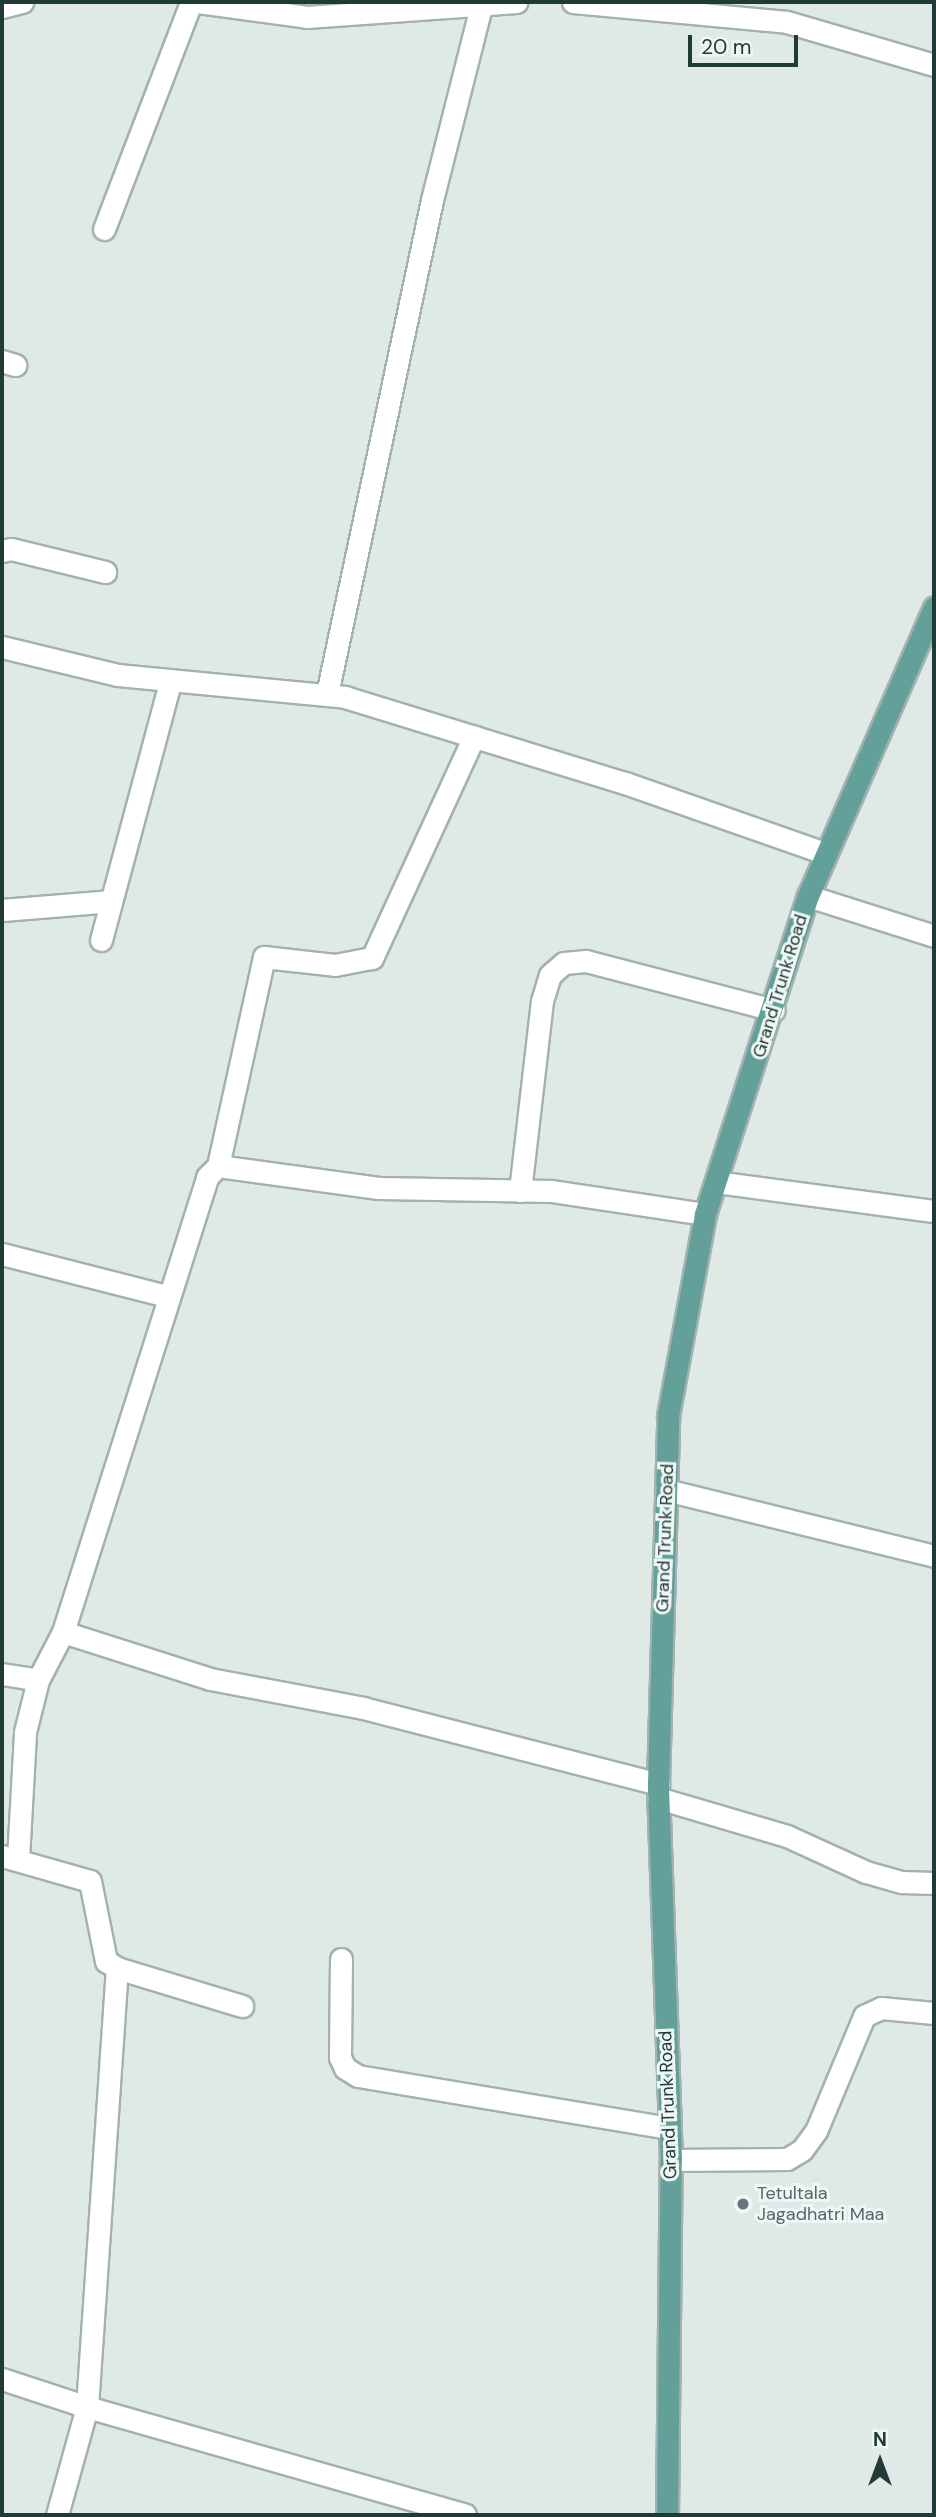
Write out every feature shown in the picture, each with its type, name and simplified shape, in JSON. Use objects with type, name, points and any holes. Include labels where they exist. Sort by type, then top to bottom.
[{"type":"main road","name":"Grand Trunk Road","points":[[667,2515],[671,2161],[658,1791],[668,1416],[705,1214],[774,1010],[808,896],[825,853],[932,621]]},
{"type":"street","points":[[2,8],[22,2]]},
{"type":"street","points":[[104,229],[191,2]]},
{"type":"street","points":[[198,2],[307,17],[516,2]]},
{"type":"street","points":[[573,2],[787,22],[934,65]]},
{"type":"street","points":[[327,694],[432,200],[469,5]]},
{"type":"street","points":[[2,551],[11,549],[105,572]]},
{"type":"street","points":[[2,646],[118,675],[170,682],[327,694],[474,736],[825,853]]},
{"type":"street","points":[[101,940],[170,682]]},
{"type":"street","points":[[242,2006],[117,1968],[106,1961],[90,1881],[10,1858],[25,1732],[38,1680],[63,1632],[206,1177],[218,1166],[264,957],[335,965],[372,958],[474,736]]},
{"type":"street","points":[[808,896],[934,936]]},
{"type":"street","points":[[2,910],[111,901]]},
{"type":"street","points":[[520,1191],[542,1001],[550,975],[564,963],[586,961],[774,1010]]},
{"type":"street","points":[[218,1166],[379,1188],[520,1191],[705,1214]]},
{"type":"street","points":[[716,1182],[934,1211]]},
{"type":"street","points":[[2,1254],[167,1296]]},
{"type":"street","points":[[666,1490],[934,1556]]},
{"type":"street","points":[[63,1632],[211,1679],[363,1708],[658,1791],[787,1836],[866,1872],[902,1882],[934,1884]]},
{"type":"street","points":[[2,1674],[38,1680]]},
{"type":"street","points":[[341,1959],[340,2057],[345,2068],[358,2076],[670,2128]]},
{"type":"street","points":[[57,2515],[87,2407],[117,1968]]},
{"type":"street","points":[[671,2161],[787,2159],[802,2150],[816,2131],[864,2016],[880,2008],[934,2013]]},
{"type":"street","points":[[2,2379],[87,2407],[465,2515]]},
{"type":"place","name":"Tetultala Jagadhatri Maa","points":[[743,2204]]}]
